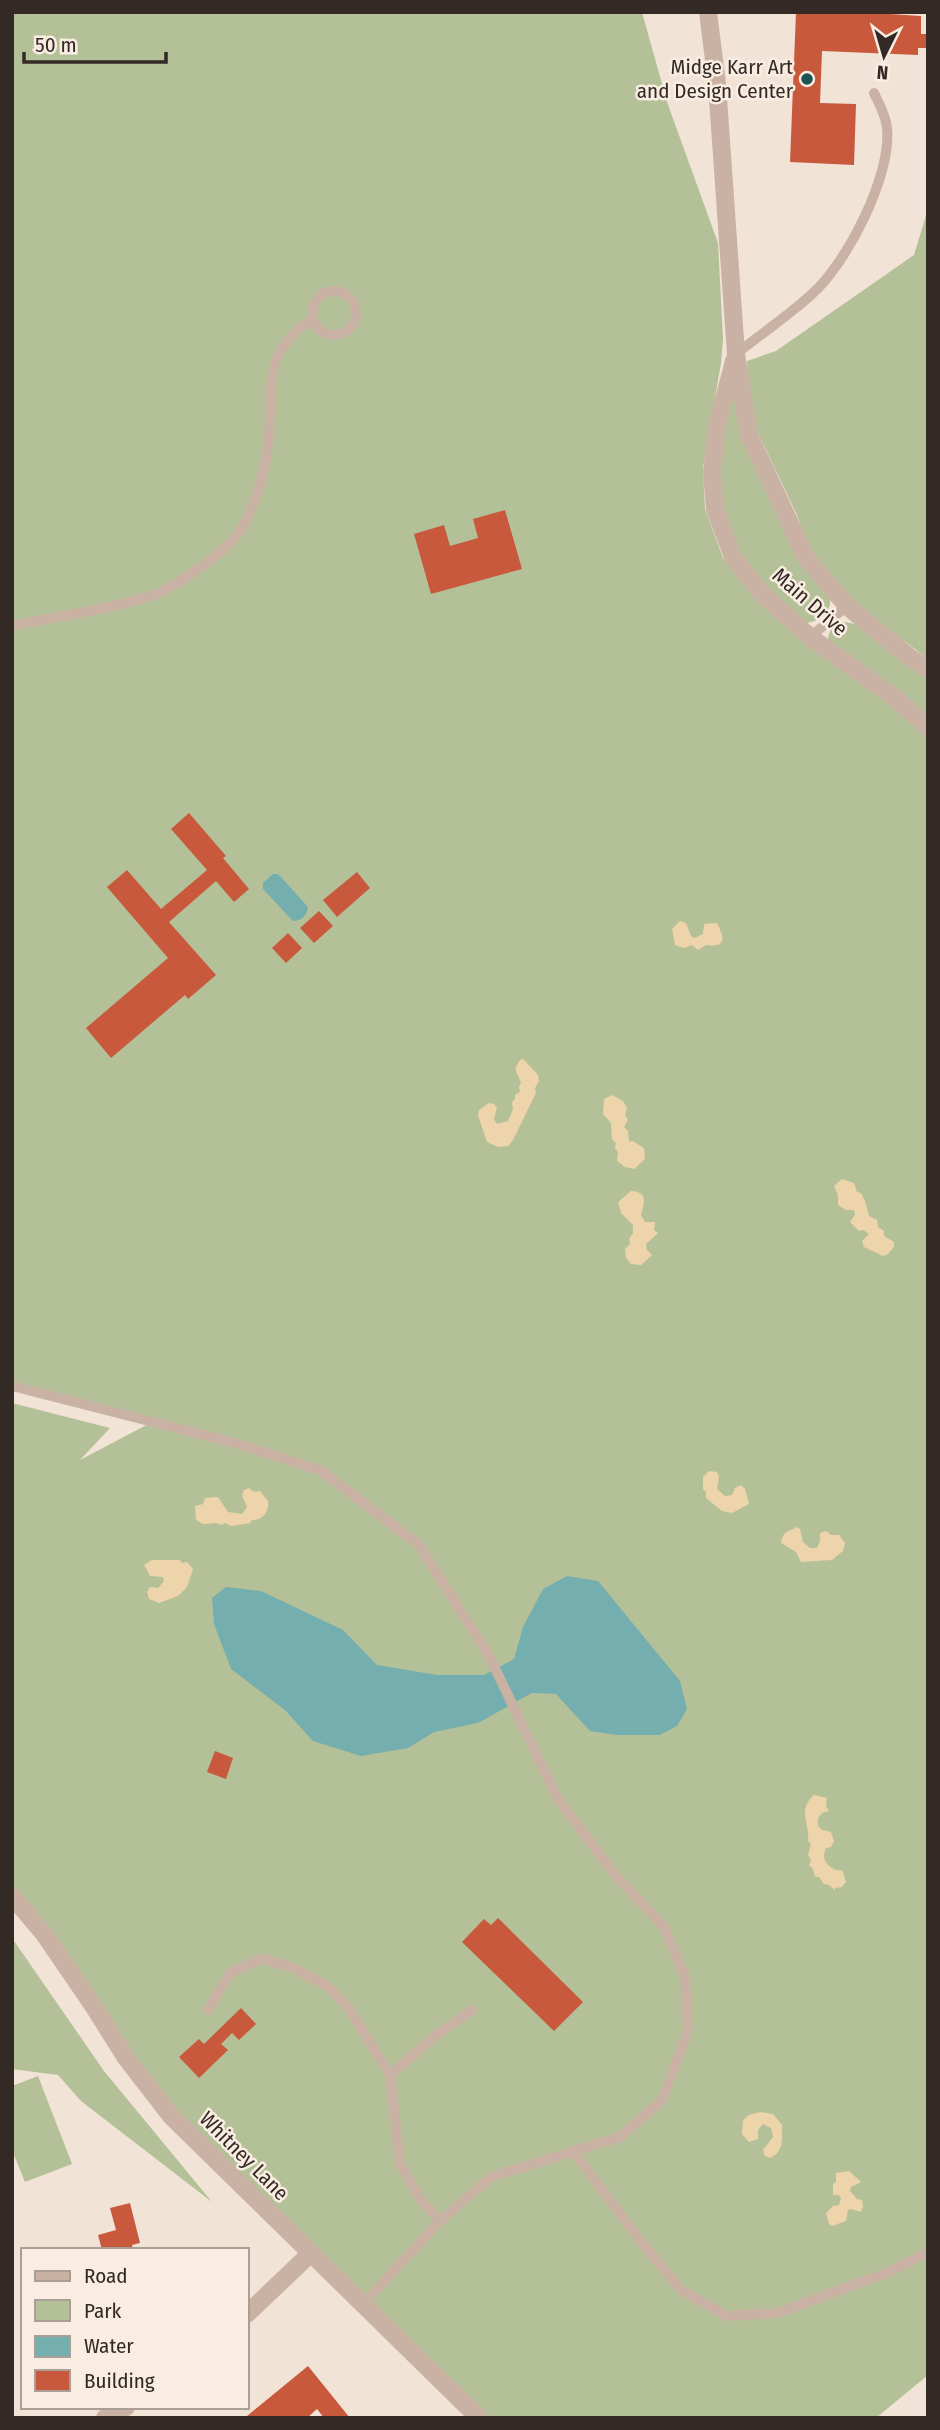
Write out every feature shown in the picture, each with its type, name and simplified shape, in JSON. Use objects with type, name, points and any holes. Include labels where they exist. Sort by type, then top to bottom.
[{"type":"street","name":"Main Drive","points":[[708,12],[717,84],[736,354],[749,435],[806,558],[847,606],[909,657],[928,668]]},
{"type":"street","name":"Main Drive","points":[[736,354],[717,426],[712,472],[715,509],[733,557],[762,594],[810,638],[895,698],[928,727]]},
{"type":"street","name":"Whitney Lane","points":[[12,1896],[44,1934],[126,2059],[171,2116],[479,2418]]},
{"type":"street","points":[[248,2313],[311,2253]]},
{"type":"street","points":[[105,2418],[122,2409]]},
{"type":"lane","points":[[736,354],[814,293],[840,261],[850,243],[874,194],[885,160],[887,129],[874,93]]},
{"type":"lane","points":[[339,291],[346,294],[355,305],[356,319],[348,331],[341,334],[320,331],[313,319],[314,304],[324,293],[339,291]]},
{"type":"lane","points":[[12,626],[107,608],[161,592],[200,569],[241,531],[259,488],[265,465],[271,380],[276,361],[287,339],[313,319]]},
{"type":"lane","points":[[810,638],[847,606]]},
{"type":"lane","points":[[12,1386],[231,1442],[320,1471],[419,1545],[489,1656],[558,1798],[615,1875],[664,1927],[685,1976],[688,2031],[662,2100],[620,2137],[491,2177],[440,2221],[363,2304]]},
{"type":"lane","points":[[208,2010],[230,1973],[261,1959],[291,1967],[327,1986],[348,2007],[390,2075],[400,2164],[421,2200],[440,2221]]},
{"type":"lane","points":[[390,2075],[435,2036],[472,2010]]},
{"type":"lane","points":[[573,2151],[681,2290],[727,2316],[777,2313],[889,2272],[928,2252]]},
{"type":"green space","points":[[12,12],[642,12],[667,102],[718,243],[723,339],[703,468],[705,509],[723,558],[758,597],[904,714],[928,737],[928,2375],[876,2418],[479,2418],[171,2116],[12,1896],[12,1403],[110,1428],[80,1460],[156,1420],[12,1385]]},
{"type":"green space","points":[[928,209],[928,659],[848,599],[813,557],[796,513],[750,416],[747,361],[776,351],[914,255]]},
{"type":"green space","points":[[733,379],[830,598],[826,613],[814,621],[803,623],[744,564],[716,490]]},
{"type":"green space","points":[[845,622],[860,625],[928,674],[928,718],[828,644],[832,629]]},
{"type":"green space","points":[[12,1938],[104,2071],[212,2202],[81,2101],[58,2075],[12,2069]]},
{"type":"green space","points":[[38,2076],[72,2164],[25,2182],[12,2150],[12,2086]]},
{"type":"sand","points":[[680,921],[686,923],[694,938],[703,934],[704,924],[717,923],[722,936],[721,943],[706,945],[698,950],[692,945],[684,948],[675,945],[672,929]]},
{"type":"sand","points":[[523,1059],[538,1075],[536,1093],[513,1140],[508,1146],[498,1147],[487,1142],[478,1115],[479,1110],[489,1103],[494,1104],[497,1108],[494,1119],[497,1124],[508,1121],[513,1109],[512,1102],[520,1092],[521,1083],[516,1070]]},
{"type":"sand","points":[[612,1095],[623,1101],[627,1108],[625,1115],[628,1120],[624,1127],[628,1131],[629,1142],[633,1141],[644,1148],[645,1159],[634,1169],[617,1161],[618,1152],[612,1139],[611,1123],[603,1114],[604,1099]]},
{"type":"sand","points":[[842,1179],[854,1183],[857,1192],[861,1193],[865,1201],[869,1216],[877,1220],[884,1236],[894,1242],[894,1247],[888,1254],[883,1256],[864,1247],[862,1241],[869,1234],[863,1230],[859,1231],[850,1222],[855,1215],[854,1210],[846,1210],[838,1205],[834,1186]]},
{"type":"sand","points":[[631,1191],[643,1196],[641,1215],[645,1222],[655,1222],[654,1230],[658,1233],[646,1244],[652,1255],[641,1265],[631,1264],[626,1258],[625,1249],[630,1244],[633,1225],[621,1213],[618,1202]]},
{"type":"sand","points":[[709,1471],[717,1472],[717,1489],[725,1496],[732,1495],[735,1488],[741,1485],[745,1489],[749,1504],[732,1513],[722,1511],[706,1498],[703,1477]]},
{"type":"sand","points":[[249,1488],[254,1492],[260,1491],[268,1501],[268,1508],[262,1517],[250,1523],[231,1526],[225,1523],[203,1524],[196,1520],[195,1506],[203,1504],[205,1498],[218,1497],[228,1512],[242,1514],[247,1507],[242,1495],[244,1490]]},
{"type":"sand","points":[[797,1527],[803,1542],[810,1548],[817,1548],[820,1533],[826,1531],[831,1535],[839,1535],[845,1543],[843,1551],[832,1560],[801,1562],[796,1552],[781,1543],[785,1534]]},
{"type":"sand","points":[[152,1560],[180,1560],[182,1563],[187,1562],[193,1569],[187,1587],[178,1596],[159,1603],[149,1599],[147,1592],[150,1587],[158,1588],[164,1581],[163,1577],[150,1576],[144,1565]]},
{"type":"sand","points":[[814,1795],[827,1798],[826,1806],[829,1811],[818,1818],[818,1826],[831,1832],[834,1841],[831,1847],[826,1848],[825,1861],[832,1868],[842,1870],[846,1882],[835,1890],[824,1884],[819,1877],[815,1877],[809,1865],[811,1844],[808,1841],[805,1812]]},
{"type":"sand","points":[[760,2112],[773,2114],[782,2125],[780,2149],[770,2158],[765,2156],[763,2150],[773,2137],[771,2128],[763,2124],[758,2130],[758,2139],[749,2142],[742,2134],[743,2120]]},
{"type":"sand","points":[[849,2171],[861,2182],[851,2187],[850,2191],[857,2199],[862,2200],[863,2206],[861,2212],[848,2210],[846,2221],[832,2226],[826,2213],[833,2206],[839,2205],[841,2199],[839,2195],[833,2195],[836,2173]]},
{"type":"water","points":[[273,874],[278,874],[308,907],[301,919],[293,921],[263,889],[263,883]]},
{"type":"water","points":[[567,1576],[598,1581],[680,1681],[687,1709],[677,1726],[660,1735],[617,1735],[590,1731],[556,1694],[532,1693],[478,1723],[434,1732],[408,1748],[361,1756],[313,1741],[285,1710],[231,1669],[214,1624],[212,1598],[226,1587],[261,1591],[343,1630],[377,1665],[437,1675],[484,1675],[514,1659],[523,1627],[543,1589]]},
{"type":"building","name":"Midge Karr Art and Design Center","points":[[796,12],[890,12],[921,16],[921,34],[928,34],[927,48],[918,48],[918,55],[822,51],[820,103],[856,104],[854,165],[790,162]]},
{"type":"building","points":[[505,510],[522,569],[431,594],[414,534],[444,525],[450,546],[478,538],[473,519]]},
{"type":"building","points":[[189,813],[226,856],[223,858],[249,889],[234,902],[216,881],[169,922],[216,975],[188,999],[185,995],[111,1058],[86,1028],[168,958],[107,887],[127,870],[161,909],[207,870],[171,829]]},
{"type":"building","points":[[357,872],[370,888],[337,917],[323,900]]},
{"type":"building","points":[[319,911],[333,926],[314,943],[300,928]]},
{"type":"building","points":[[288,933],[302,948],[286,963],[272,948]]},
{"type":"building","points":[[215,1751],[233,1758],[226,1779],[207,1772]]},
{"type":"building","points":[[498,1918],[583,2002],[554,2031],[462,1942],[484,1919],[491,1925]]},
{"type":"building","points":[[241,2008],[256,2024],[239,2040],[232,2033],[221,2044],[228,2050],[199,2078],[179,2057],[199,2039],[204,2044]]},
{"type":"building","points":[[130,2203],[140,2243],[132,2245],[133,2248],[101,2248],[98,2235],[116,2230],[110,2208]]},
{"type":"building","points":[[308,2366],[350,2418],[324,2418],[317,2409],[307,2418],[248,2418],[247,2416]]},
{"type":"place","name":"Midge Karr Art and Design Center","points":[[807,79]]}]
